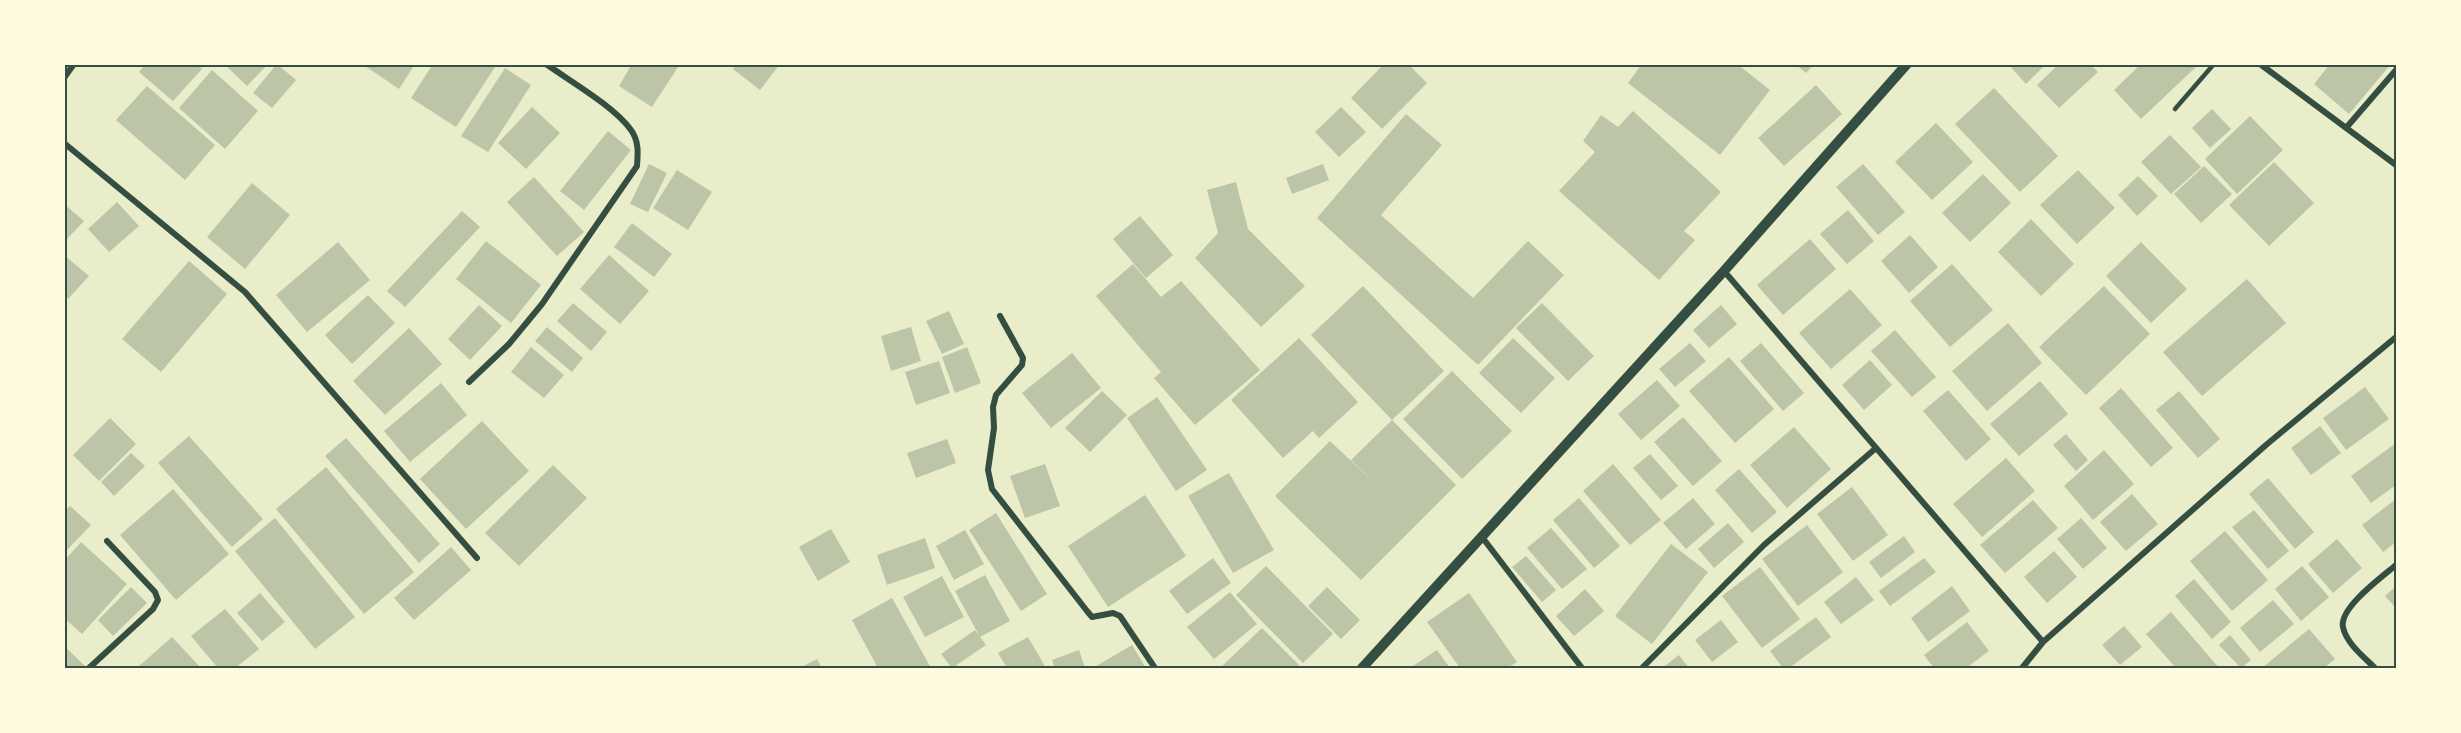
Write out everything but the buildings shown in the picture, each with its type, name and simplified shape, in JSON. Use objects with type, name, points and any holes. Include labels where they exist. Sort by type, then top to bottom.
[{"type":"street","points":[[64,78],[74,64]]},
{"type":"street","points":[[469,382],[509,344],[542,304],[637,166],[638,146],[632,130],[546,64]]},
{"type":"street","points":[[1362,669],[1724,271],[1907,64]]},
{"type":"street","points":[[2260,64],[2397,165]]},
{"type":"street","points":[[2346,128],[2397,70]]},
{"type":"street","points":[[64,143],[245,292],[477,558]]},
{"type":"street","points":[[1724,271],[2043,642]]},
{"type":"street","points":[[1000,316],[1023,358],[1022,365],[996,395],[993,407],[993,435],[988,470],[992,489],[1092,617],[1113,613],[1120,616],[1155,669]]},
{"type":"street","points":[[2022,669],[2043,642],[2266,445],[2397,338]]},
{"type":"street","points":[[1642,669],[1764,545],[1876,448]]},
{"type":"street","points":[[1482,537],[1582,669]]},
{"type":"street","points":[[89,669],[153,609],[158,600],[155,592],[107,542]]},
{"type":"street","points":[[2375,669],[2350,641],[2342,626],[2343,620],[2350,607],[2397,565]]},
{"type":"lane","points":[[2175,109],[2214,64]]}]
